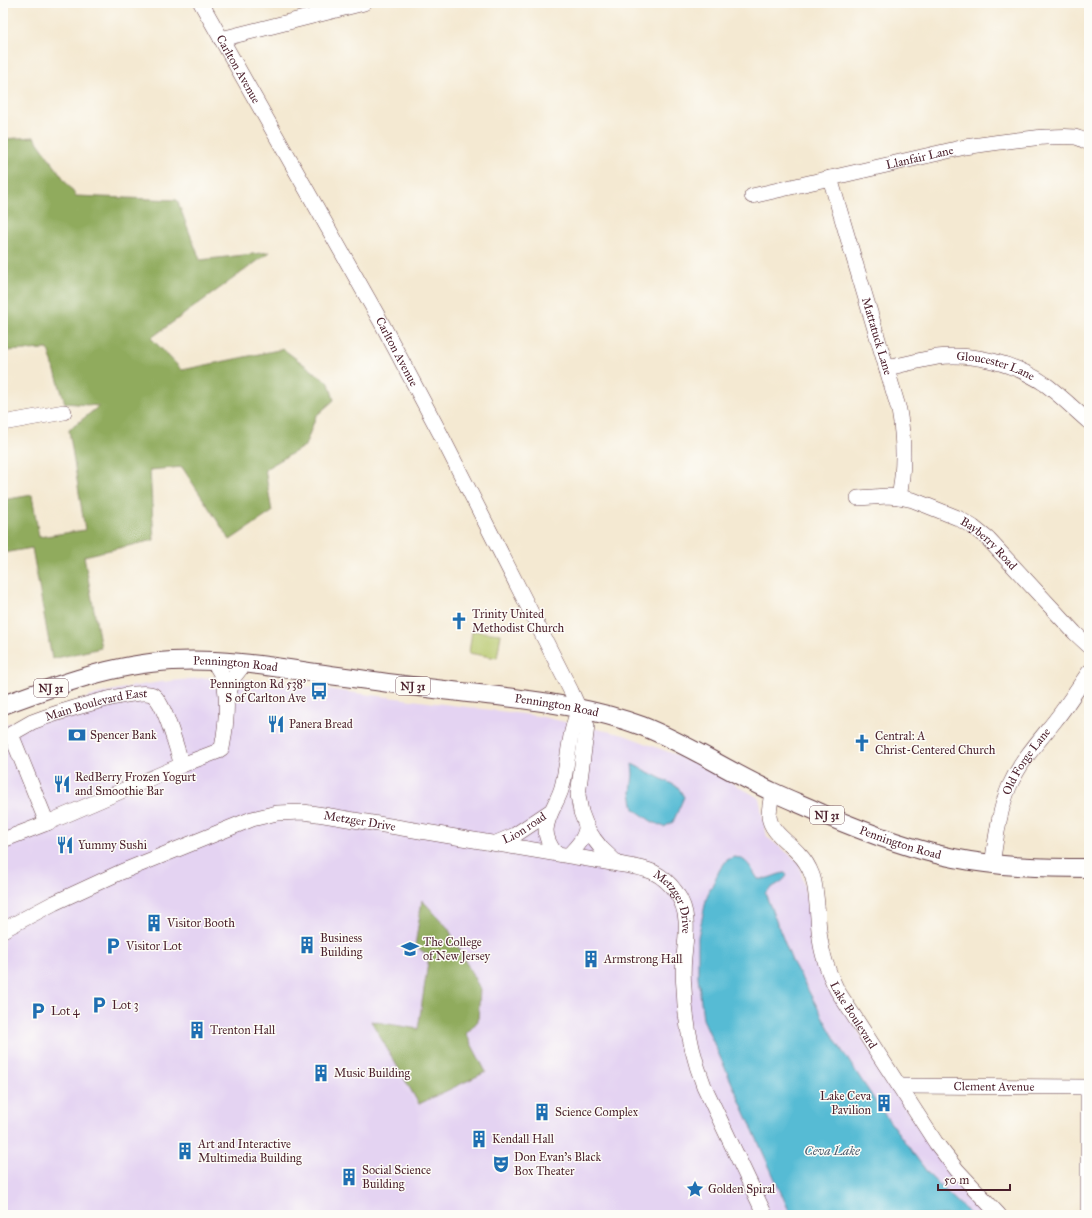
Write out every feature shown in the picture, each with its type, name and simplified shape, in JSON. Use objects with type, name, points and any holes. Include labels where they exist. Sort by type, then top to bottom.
[{"type":"main road","name":"Pennington Road","points":[[3,705],[108,670],[140,664],[172,661],[214,661],[266,665],[442,690],[551,703],[620,719],[657,732],[683,744],[772,792],[886,840],[920,850],[992,865],[1033,868],[1089,868]]},
{"type":"street","name":"Carlton Avenue","points":[[201,3],[387,333],[441,435],[585,721],[587,731],[578,794],[581,812],[594,839],[618,864]]},
{"type":"street","points":[[221,39],[364,3]]},
{"type":"street","name":"Llanfair Lane","points":[[752,196],[965,147],[995,142],[1065,136],[1085,140],[1089,144]]},
{"type":"street","name":"Mattatuck Lane","points":[[830,178],[899,410],[904,452],[899,497]]},
{"type":"street","name":"Gloucester Lane","points":[[886,368],[956,356],[996,362],[1028,374],[1044,384],[1089,422]]},
{"type":"street","points":[[3,423],[64,412]]},
{"type":"street","name":"Bayberry Road","points":[[858,498],[887,496],[913,500],[958,518],[973,527],[988,539],[1074,633],[1089,646]]},
{"type":"street","points":[[3,840],[47,823],[216,752],[222,748],[226,703],[222,678],[214,661]]},
{"type":"street","points":[[226,703],[234,678],[244,664]]},
{"type":"street","name":"Old Forge Lane","points":[[992,865],[1003,806],[1017,771],[1027,755],[1055,721],[1089,672]]},
{"type":"street","name":"Main Boulevard East","points":[[47,823],[11,734],[33,722],[86,704],[137,693],[153,694],[159,701],[164,711],[182,765]]},
{"type":"street","points":[[579,709],[573,724],[561,790],[551,811],[547,825],[546,836],[548,842],[562,854],[584,837],[587,828],[586,825]]},
{"type":"street","name":"Lake Boulevard","points":[[772,792],[769,817],[774,828],[782,838],[799,853],[812,876],[815,888],[820,940],[823,955],[828,972],[837,990],[936,1143],[952,1164],[999,1215]]},
{"type":"street","name":"Lion road","points":[[496,843],[515,835],[551,811]]},
{"type":"street","name":"Metzger Drive","points":[[3,930],[54,903],[121,872],[252,819],[277,813],[303,812],[324,815],[562,854],[653,872],[664,879],[673,888],[680,898],[684,909],[686,920],[684,960],[686,1014],[690,1041],[698,1071],[765,1215]]},
{"type":"street","name":"Clement Avenue","points":[[899,1086],[1089,1087]]},
{"type":"street","points":[[1088,1215],[1089,1087]]},
{"type":"shaded area","name":"The College of New Jersey","points":[[222,676],[538,716],[624,735],[697,763],[759,798],[767,837],[799,862],[823,975],[937,1156],[986,1215],[3,1215],[3,725],[55,711],[97,694],[161,682]]},
{"type":"green space","points":[[34,137],[76,196],[177,200],[200,260],[270,252],[151,338],[182,370],[283,349],[329,383],[334,400],[316,416],[305,446],[265,469],[272,512],[230,540],[182,467],[150,470],[154,540],[84,556],[101,648],[52,659],[32,548],[3,553],[3,500],[32,495],[39,537],[85,530],[69,430],[99,406],[65,403],[48,349],[3,351],[3,139]]},
{"type":"green space","points":[[472,631],[501,634],[497,658],[469,653]]},
{"type":"green space","points":[[422,900],[448,928],[480,989],[478,1021],[466,1034],[486,1072],[419,1104],[371,1021],[418,1029],[429,956],[415,946]]},
{"type":"water","points":[[632,764],[678,787],[684,797],[673,822],[664,827],[651,821],[634,809],[631,793],[633,774]]},
{"type":"water","name":"Ceva Lake","points":[[734,857],[743,859],[758,879],[765,879],[785,873],[787,875],[783,880],[765,893],[792,961],[837,1043],[882,1111],[930,1176],[971,1215],[791,1215],[703,1019],[698,976],[698,937],[707,896],[720,869],[727,860]]},
{"type":"place","name":"Trinity United Methodist Church","points":[[459,621]]},
{"type":"place","name":"Pennington Rd 538' S of Carlton Ave","points":[[319,691]]},
{"type":"place","name":"Panera Bread","points":[[276,724]]},
{"type":"place","name":"Spencer Bank","points":[[77,735]]},
{"type":"place","name":"Central: A Christ-Centered Church","points":[[862,743]]},
{"type":"place","name":"RedBerry Frozen Yogurt and Smoothie Bar","points":[[62,784]]},
{"type":"place","name":"Yummy Sushi","points":[[65,845]]},
{"type":"place","name":"Visitor Booth","points":[[154,923]]},
{"type":"place","name":"Business Building","points":[[307,945]]},
{"type":"place","name":"Visitor Lot","points":[[113,946]]},
{"type":"place","name":"The College of New Jersey","points":[[410,949]]},
{"type":"place","name":"Armstrong Hall","points":[[591,959]]},
{"type":"place","name":"Lot 3","points":[[99,1005]]},
{"type":"place","name":"Lot 4","points":[[38,1011]]},
{"type":"place","name":"Trenton Hall","points":[[197,1030]]},
{"type":"place","name":"Music Building","points":[[321,1073]]},
{"type":"place","name":"Lake Ceva Pavilion","points":[[884,1103]]},
{"type":"place","name":"Science Complex","points":[[542,1112]]},
{"type":"place","name":"Kendall Hall","points":[[479,1139]]},
{"type":"place","name":"Art and Interactive Multimedia Building","points":[[185,1151]]},
{"type":"place","name":"Don Evan's Black Box Theater","points":[[501,1164]]},
{"type":"place","name":"Social Science Building","points":[[349,1177]]},
{"type":"place","name":"Golden Spiral","points":[[695,1189]]}]
